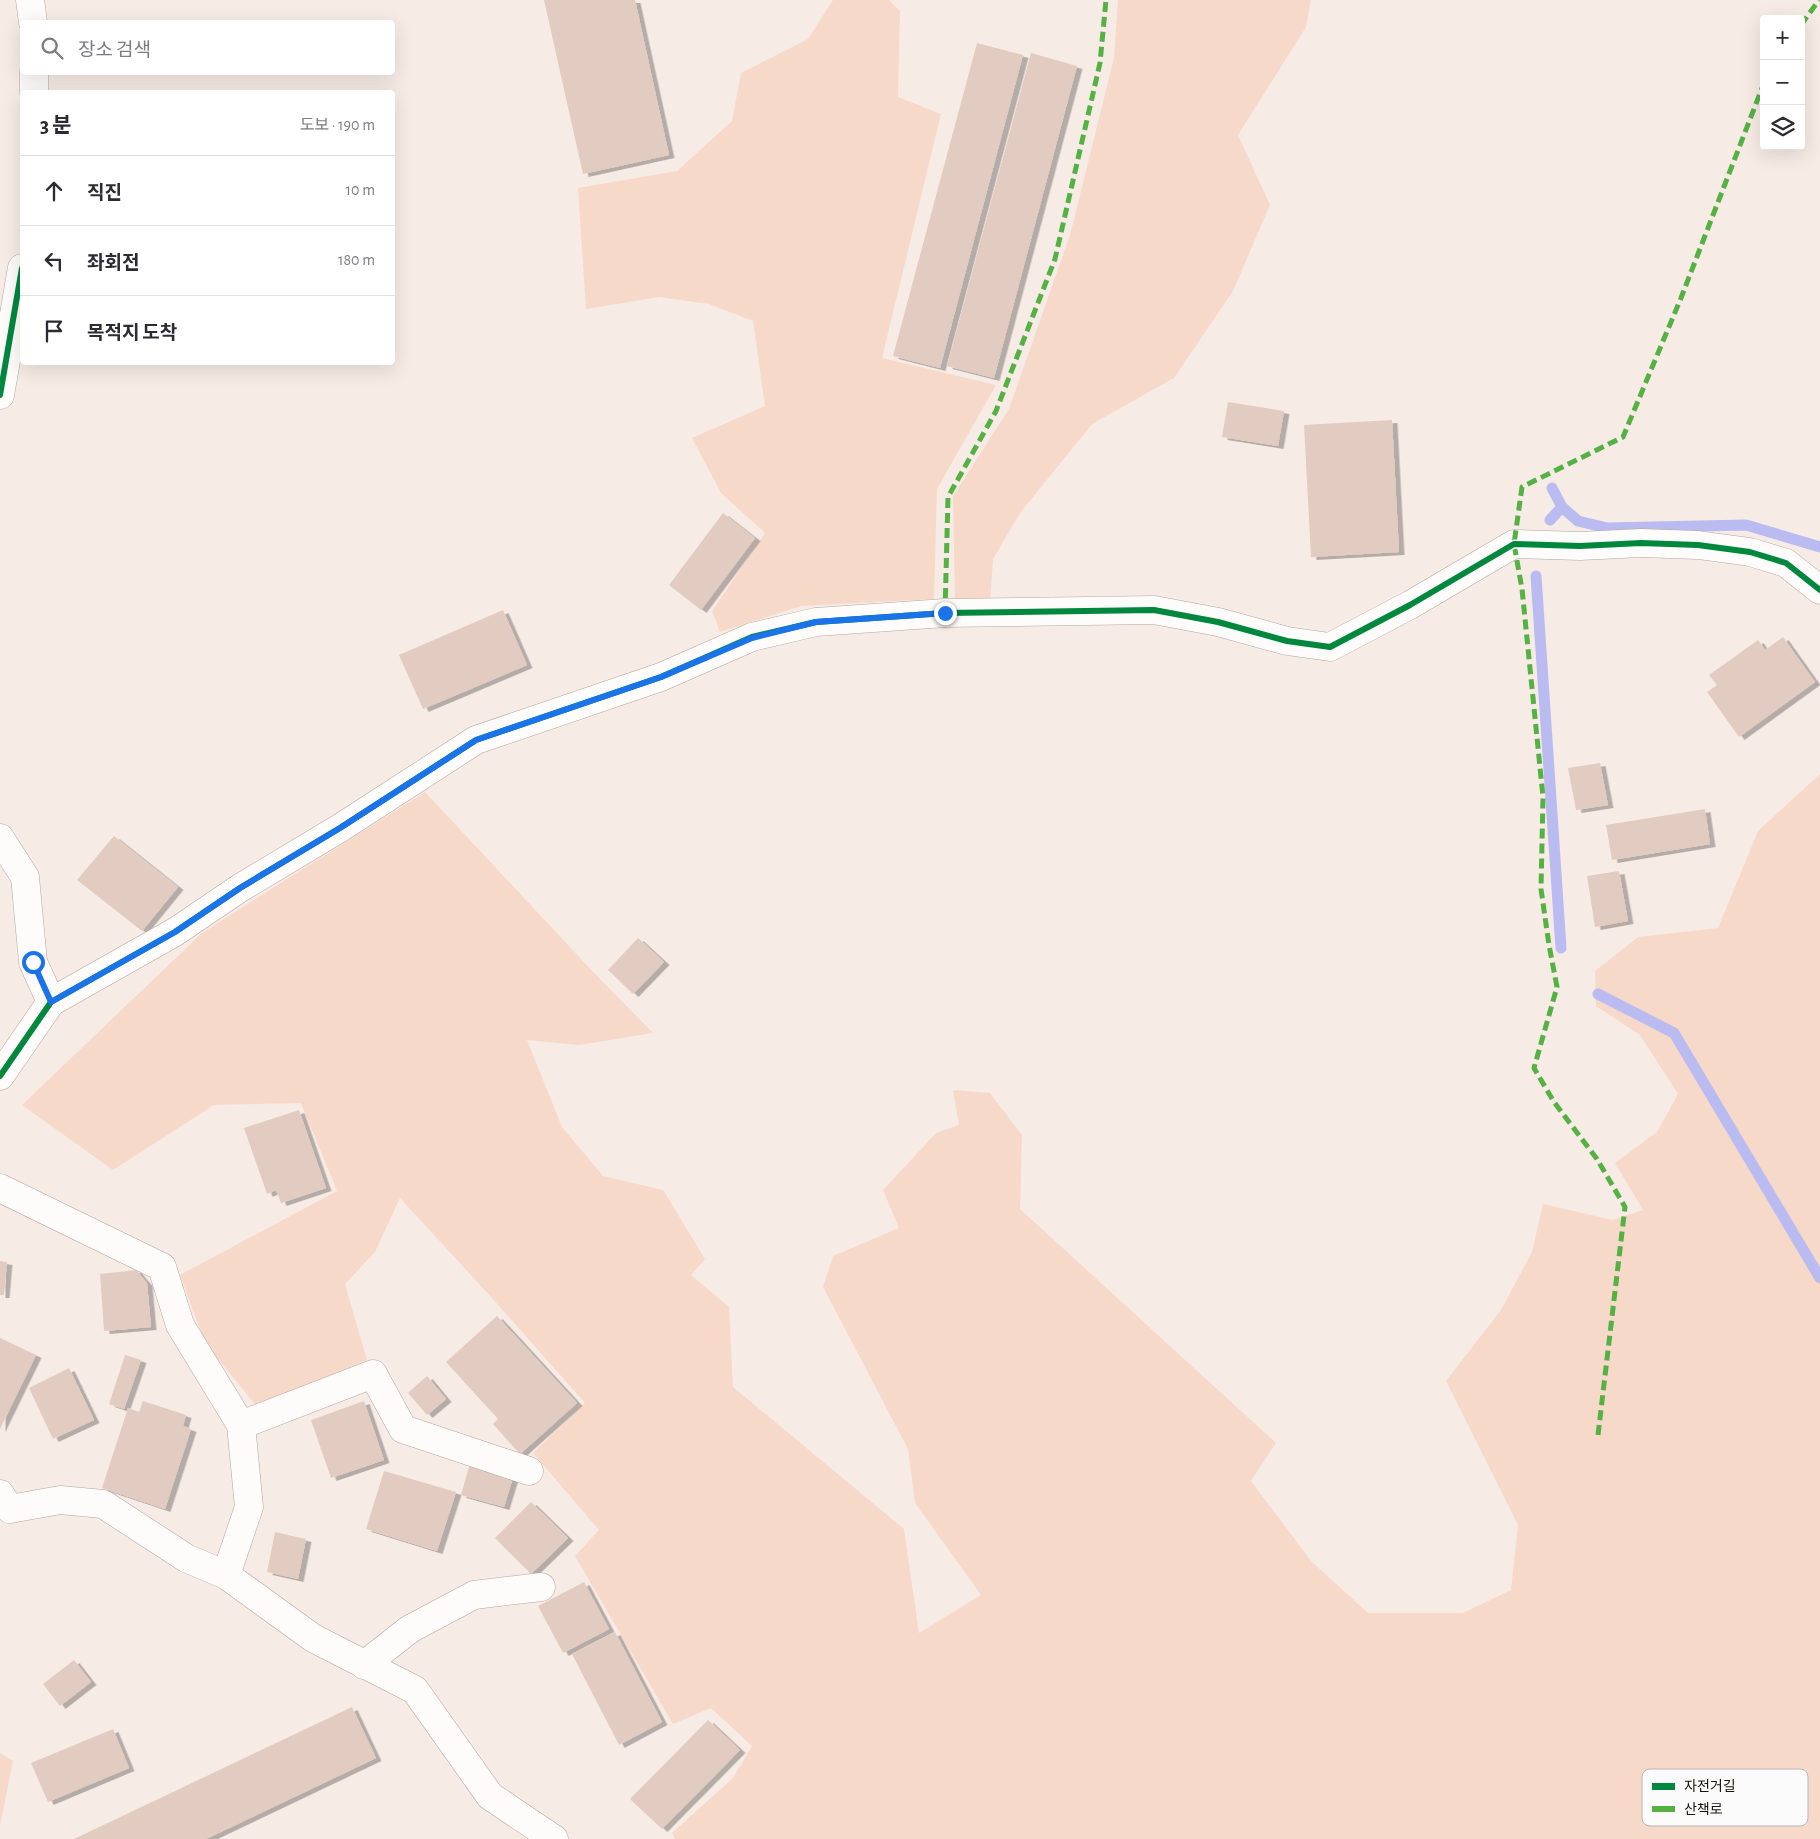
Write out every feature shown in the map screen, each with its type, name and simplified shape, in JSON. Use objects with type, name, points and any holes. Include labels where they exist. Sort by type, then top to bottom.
[{"type":"street","points":[[30,0],[33,20]]},
{"type":"street","points":[[34,75],[34,90]]},
{"type":"street","points":[[0,396],[20,280]]},
{"type":"street","points":[[0,1076],[51,1002],[175,932],[240,888],[340,828],[476,740],[661,677],[752,638],[816,622],[945,613],[1154,610],[1218,622],[1287,641],[1330,647],[1410,605],[1514,544],[1580,546],[1698,545],[1750,552],[1786,563],[1820,590]]},
{"type":"street","points":[[0,838],[26,877],[33,962],[51,1002]]},
{"type":"street","points":[[0,1188],[162,1267],[180,1325],[241,1425],[249,1507],[226,1576]]},
{"type":"street","points":[[241,1425],[373,1374],[403,1429],[529,1471]]},
{"type":"street","points":[[3,1508],[60,1500],[103,1504],[186,1558],[226,1576],[313,1638],[415,1690],[490,1796],[554,1839]]},
{"type":"street","points":[[364,1665],[410,1629],[474,1595],[541,1587]]},
{"type":"shaded area","points":[[833,0],[889,0],[900,11],[898,97],[941,114],[882,358],[996,385],[937,489],[934,599],[801,606],[720,632],[712,611],[765,533],[721,493],[692,438],[765,406],[753,321],[709,304],[659,297],[586,309],[578,188],[677,171],[732,121],[741,73],[808,39]]},
{"type":"shaded area","points":[[1118,0],[1311,0],[1306,27],[1238,135],[1270,205],[1233,291],[1174,378],[1092,424],[1020,513],[993,559],[990,603],[955,601],[953,496],[1009,409],[1070,235],[1114,58]]},
{"type":"shaded area","points":[[1820,774],[1820,1839],[675,1839],[672,1833],[733,1778],[752,1746],[711,1708],[673,1724],[575,1556],[599,1530],[533,1453],[585,1403],[492,1298],[400,1198],[375,1252],[345,1284],[367,1360],[258,1408],[205,1343],[180,1275],[337,1191],[301,1103],[214,1105],[113,1170],[22,1105],[202,933],[425,792],[597,976],[653,1033],[579,1045],[527,1040],[562,1127],[603,1176],[663,1190],[705,1259],[691,1275],[729,1307],[733,1387],[904,1529],[919,1633],[981,1595],[915,1503],[908,1449],[823,1287],[833,1256],[899,1228],[883,1190],[936,1133],[959,1125],[953,1090],[990,1093],[1022,1135],[1020,1209],[1276,1443],[1251,1481],[1312,1562],[1368,1613],[1463,1613],[1511,1590],[1518,1525],[1446,1381],[1501,1310],[1532,1252],[1543,1204],[1613,1220],[1643,1210],[1615,1163],[1657,1132],[1678,1094],[1640,1035],[1596,1006],[1595,971],[1638,937],[1718,928],[1758,831]]},
{"type":"shaded area","points":[[0,1753],[13,1761],[0,1826]]},
{"type":"building","points":[[544,0],[635,0],[669,155],[583,174]]},
{"type":"building","points":[[977,43],[1023,55],[940,368],[893,356]]},
{"type":"building","points":[[1031,53],[1077,66],[994,378],[947,366]]},
{"type":"building","points":[[1228,402],[1284,411],[1278,446],[1222,437]]},
{"type":"building","points":[[1392,420],[1399,552],[1311,557],[1304,425]]},
{"type":"building","points":[[723,513],[755,538],[701,610],[669,585]]},
{"type":"building","points":[[503,610],[527,665],[423,709],[399,655]]},
{"type":"building","points":[[1783,637],[1815,682],[1739,737],[1707,692],[1717,685],[1709,675],[1758,640],[1765,650]]},
{"type":"building","points":[[1600,763],[1608,805],[1576,810],[1568,768]]},
{"type":"building","points":[[1705,809],[1710,844],[1612,860],[1606,825]]},
{"type":"building","points":[[114,836],[178,887],[142,931],[77,880]]},
{"type":"building","points":[[1619,871],[1628,921],[1595,927],[1587,876]]},
{"type":"building","points":[[638,938],[664,962],[633,994],[608,970]]},
{"type":"building","points":[[299,1110],[326,1188],[281,1203],[276,1190],[267,1194],[244,1128]]},
{"type":"building","points":[[0,1261],[7,1262],[4,1295],[0,1295]]},
{"type":"building","points":[[136,1270],[147,1283],[151,1327],[104,1331],[100,1274]]},
{"type":"building","points":[[497,1316],[577,1403],[520,1454],[493,1424],[498,1419],[446,1362]]},
{"type":"building","points":[[0,1338],[36,1355],[0,1429]]},
{"type":"building","points":[[125,1355],[141,1360],[124,1409],[109,1404]]},
{"type":"building","points":[[69,1368],[94,1420],[53,1439],[29,1388]]},
{"type":"building","points":[[427,1376],[446,1399],[427,1415],[408,1393]]},
{"type":"building","points":[[143,1401],[186,1415],[183,1426],[191,1429],[165,1509],[102,1488],[128,1408],[139,1412]]},
{"type":"building","points":[[364,1401],[384,1460],[331,1478],[311,1420]]},
{"type":"building","points":[[470,1463],[514,1474],[504,1507],[461,1495]]},
{"type":"building","points":[[384,1471],[456,1492],[437,1551],[366,1529]]},
{"type":"building","points":[[531,1502],[568,1538],[531,1574],[495,1538]]},
{"type":"building","points":[[275,1532],[306,1539],[298,1579],[267,1572]]},
{"type":"building","points":[[584,1582],[609,1629],[563,1653],[538,1606]]},
{"type":"building","points":[[615,1632],[662,1722],[619,1745],[572,1654]]},
{"type":"building","points":[[74,1660],[91,1682],[60,1706],[43,1684]]},
{"type":"building","points":[[352,1707],[376,1758],[206,1839],[74,1839]]},
{"type":"building","points":[[708,1720],[740,1750],[662,1829],[630,1799]]},
{"type":"building","points":[[113,1729],[129,1768],[48,1802],[31,1763]]},
{"type":"waterway","points":[[1552,488],[1562,507],[1578,521],[1607,528],[1746,525],[1820,547]]},
{"type":"waterway","points":[[1550,520],[1562,507]]},
{"type":"waterway","points":[[1536,576],[1561,948]]},
{"type":"waterway","points":[[1598,994],[1674,1033],[1820,1278]]},
{"type":"marked path","points":[[945,613],[948,497],[996,411],[1055,259],[1100,63],[1106,0]]},
{"type":"marked path","points":[[1805,19],[1819,0]]},
{"type":"marked path","points":[[1598,1435],[1625,1207],[1597,1159],[1554,1102],[1534,1068],[1557,987],[1541,889],[1543,797],[1522,589],[1514,544],[1522,487],[1623,437],[1681,298],[1760,93]]},
{"type":"cycle path","points":[[0,395],[20,280]]},
{"type":"cycle path","points":[[0,1076],[51,1002],[175,932],[240,888],[340,828],[476,740],[661,677],[752,637],[816,622],[945,613],[1154,610],[1218,622],[1287,641],[1330,647],[1410,605],[1514,544],[1580,546],[1641,543],[1698,545],[1750,552],[1786,563],[1820,590]]},
{"type":"route","points":[[33,962],[51,1002],[175,932],[240,888],[340,828],[476,740],[661,677],[752,638],[816,622],[945,613]]}]
